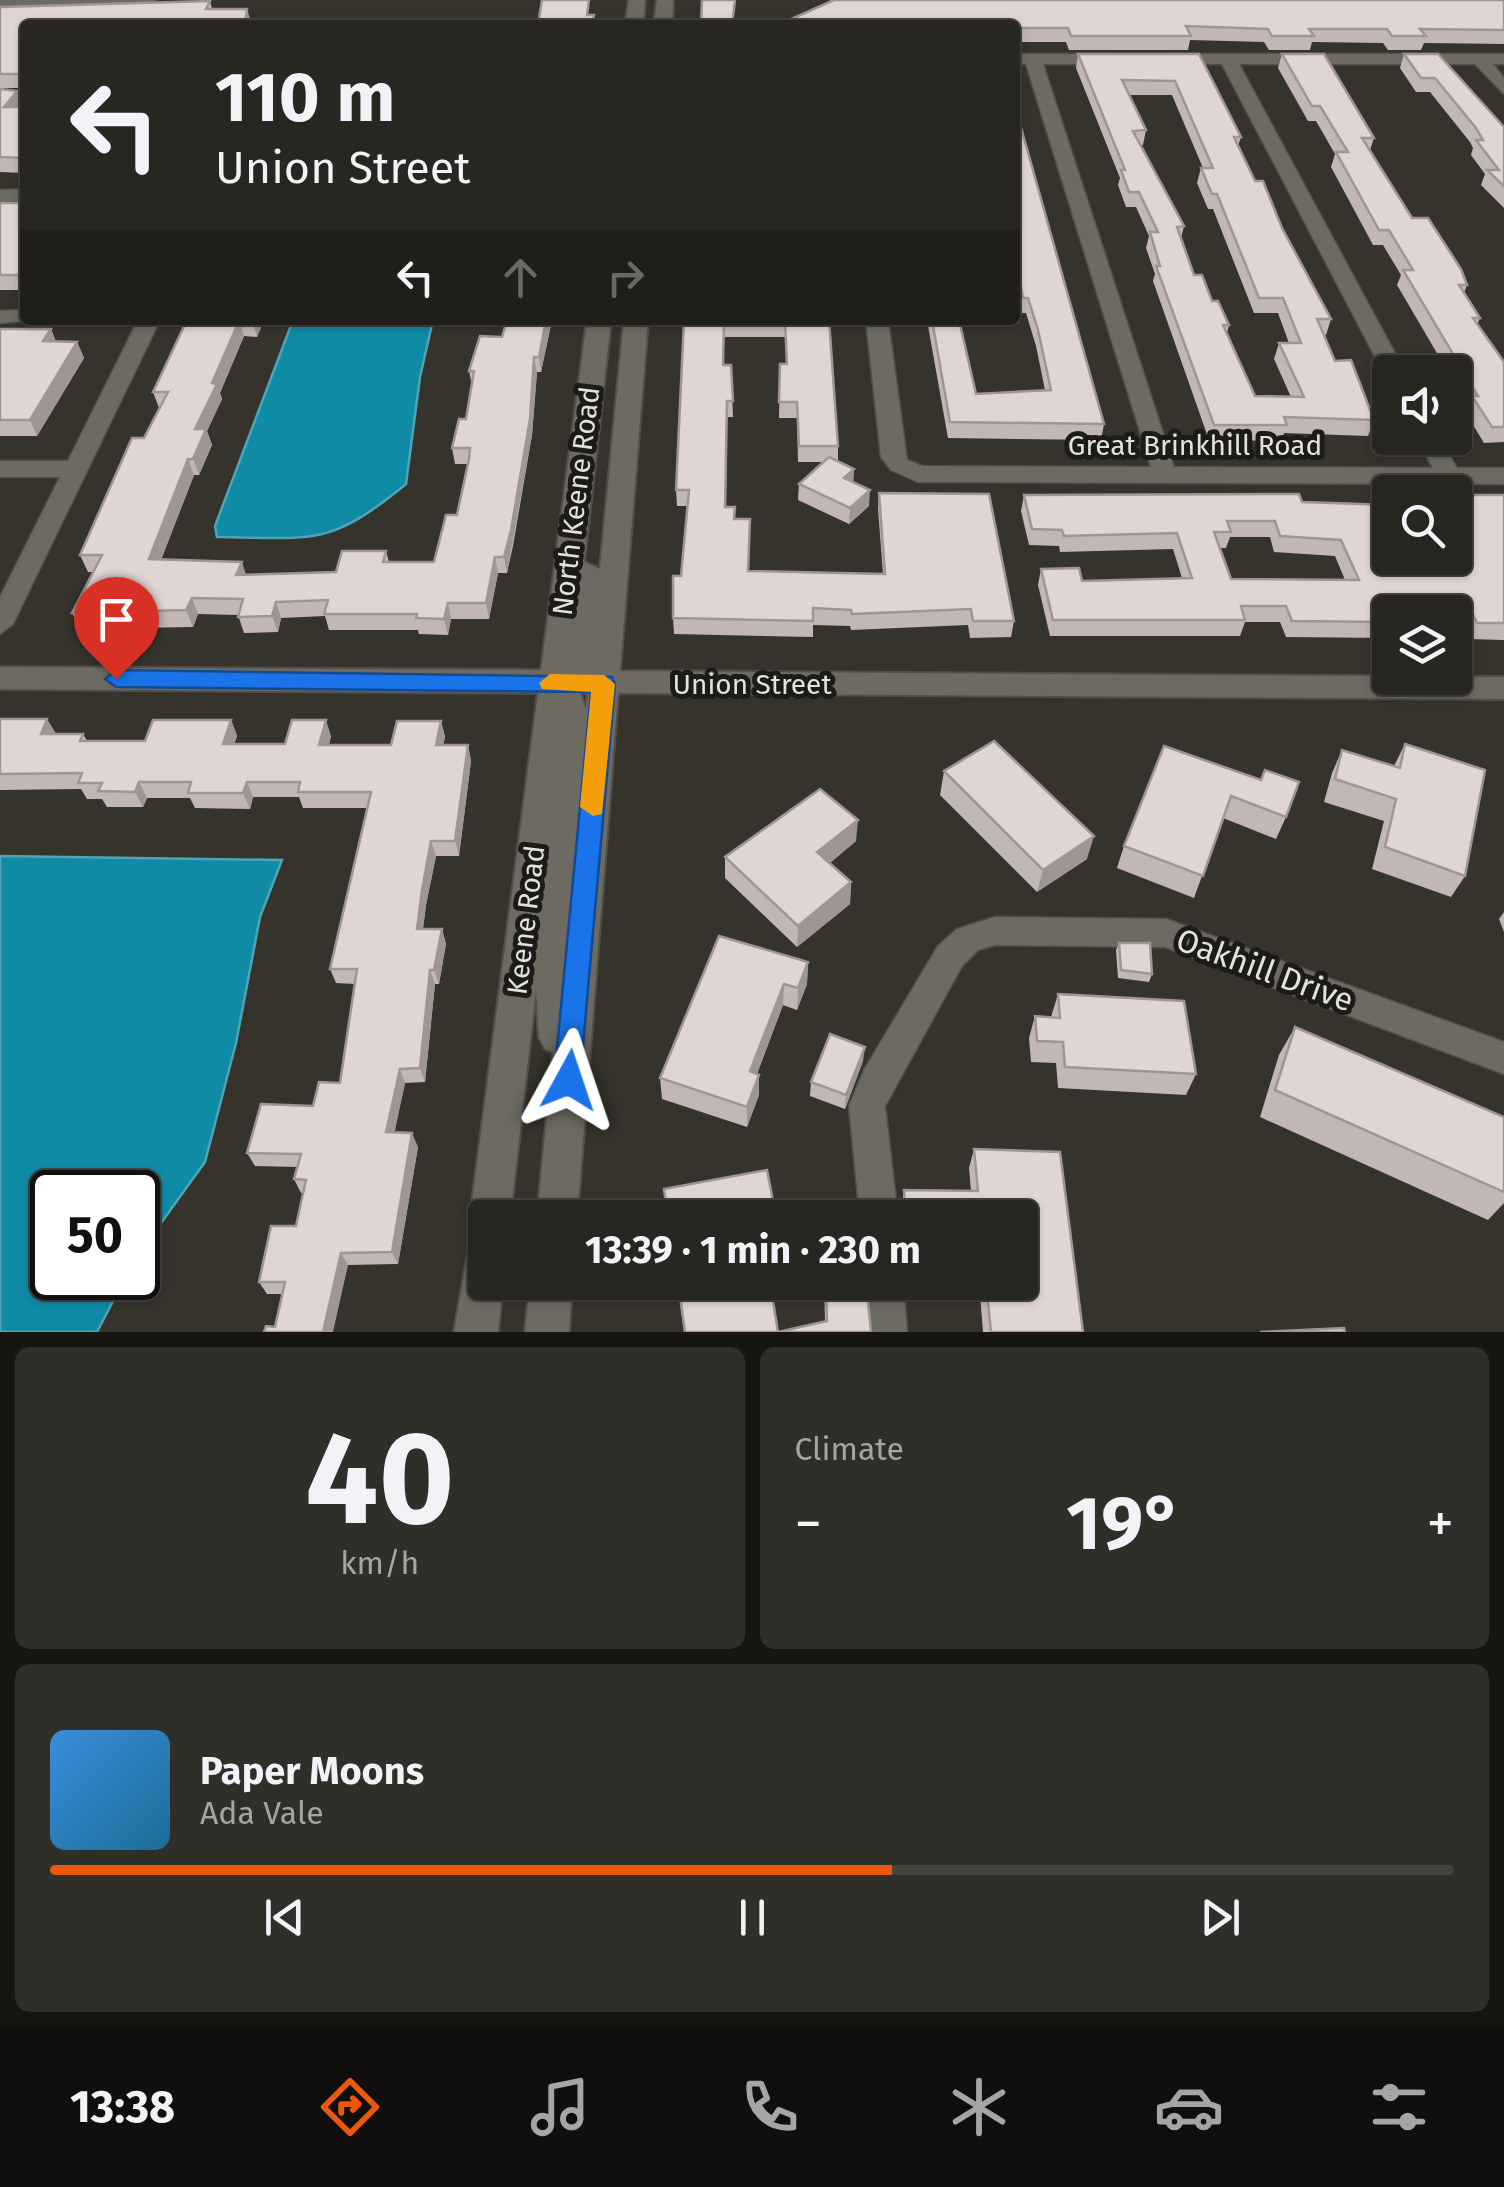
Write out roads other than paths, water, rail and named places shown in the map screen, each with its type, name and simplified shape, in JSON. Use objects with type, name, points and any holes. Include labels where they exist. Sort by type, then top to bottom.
[{"type":"main road","points":[[0,4],[148,0]]},
{"type":"main road","name":"North Keene Road","points":[[604,684],[636,325]]},
{"type":"main road","points":[[598,331],[607,397],[580,640],[588,670],[604,684]]},
{"type":"main road","name":"North Keene Road","points":[[552,683],[598,331]]},
{"type":"main road","name":"Union Street","points":[[0,678],[1504,688]]},
{"type":"main road","points":[[552,683],[567,698],[578,728],[553,978],[566,1120]]},
{"type":"main road","name":"Keene Road","points":[[492,1200],[552,683]]},
{"type":"main road","name":"Keene Road","points":[[559,1200],[604,684]]},
{"type":"main road","points":[[476,1332],[480,1300]]},
{"type":"main road","points":[[547,1332],[550,1300]]},
{"type":"street","points":[[1130,59],[1024,59],[1165,474]]},
{"type":"street","points":[[1150,59],[1504,60]]},
{"type":"street","points":[[1228,59],[1385,355]]},
{"type":"street","points":[[1480,60],[1504,89]]},
{"type":"street","points":[[0,624],[147,325]]},
{"type":"street","name":"Great Brinkhill Road","points":[[878,325],[894,457],[899,466],[918,474],[1372,475]]},
{"type":"street","points":[[0,469],[76,469]]},
{"type":"street","name":"Great Brinkhill Road","points":[[1472,476],[1504,476]]},
{"type":"street","name":"Oakhill Drive","points":[[877,1200],[867,1118],[876,1082],[950,956],[968,939],[995,931],[1166,933],[1504,1058]]},
{"type":"street","points":[[885,1300],[888,1332]]},
{"type":"water","points":[[291,325],[432,325],[420,377],[406,484],[357,519],[319,535],[217,537],[215,526]]},
{"type":"water","points":[[0,856],[282,860],[260,917],[236,1043],[205,1162],[160,1224],[160,1170],[30,1170],[30,1300],[114,1300],[97,1332],[0,1332]]}]
